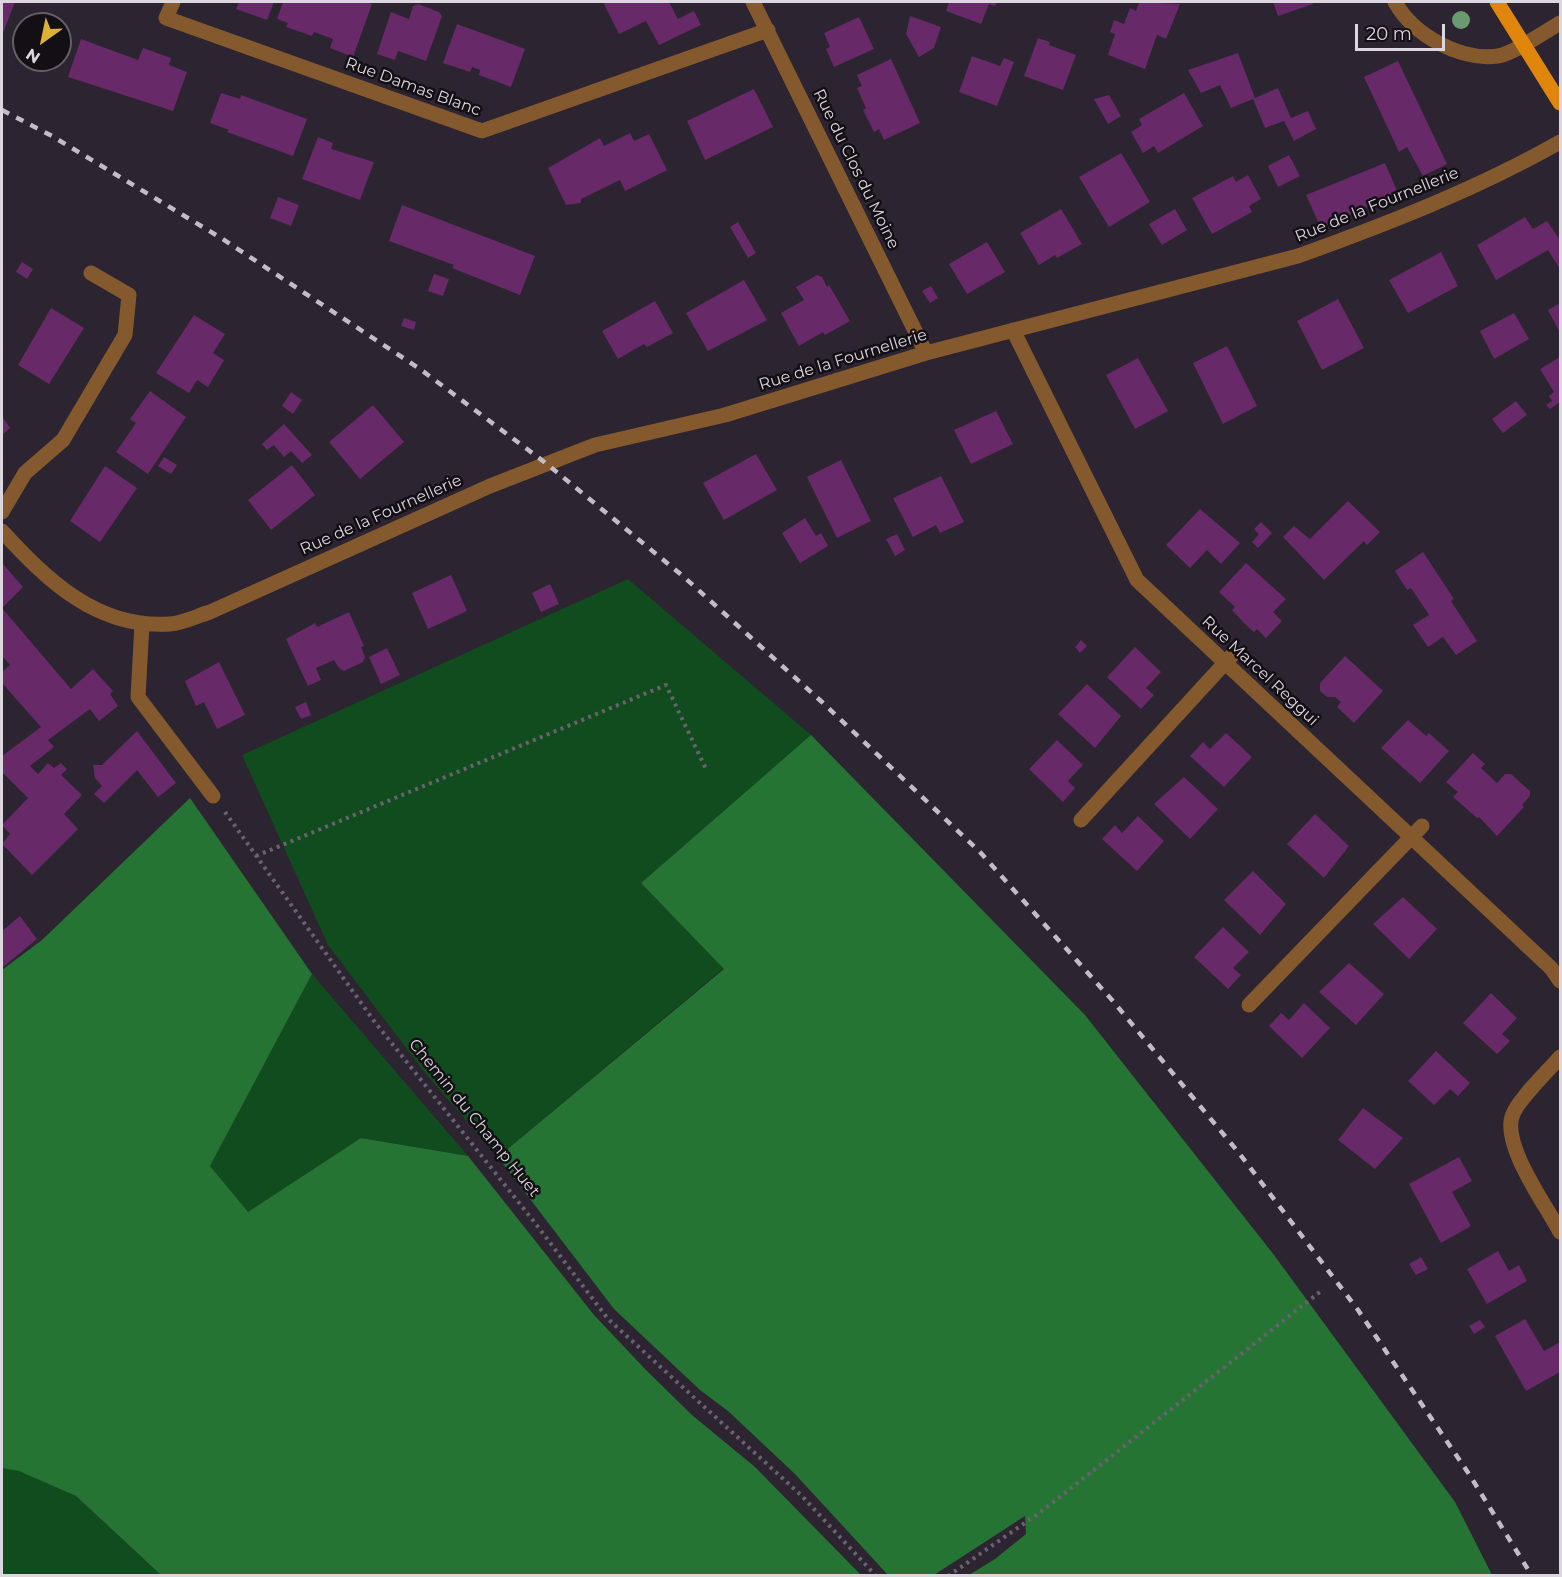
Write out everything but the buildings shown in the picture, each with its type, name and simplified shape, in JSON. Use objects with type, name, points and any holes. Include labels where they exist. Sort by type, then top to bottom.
[{"type":"main road","points":[[1497,2],[1560,103]]},
{"type":"street","name":"Rue Damas Blanc","points":[[173,2],[166,18],[482,131],[768,30]]},
{"type":"street","name":"Rue du Clos du Moine","points":[[753,2],[926,353]]},
{"type":"street","points":[[1395,2],[1415,27],[1435,41],[1454,49],[1482,56],[1500,56],[1524,45],[1560,23]]},
{"type":"street","name":"Rue de la Fournellerie","points":[[2,531],[31,563],[65,593],[118,620],[142,624],[172,624],[210,612],[470,494],[595,445],[725,415],[926,353],[1298,256],[1358,235],[1465,190],[1560,142]]},
{"type":"street","points":[[2,512],[25,473],[63,440],[125,334],[129,295],[92,273]]},
{"type":"street","name":"Rue Marcel Reggui","points":[[1013,330],[1137,580],[1230,657],[1417,832],[1551,968],[1560,981]]},
{"type":"street","points":[[142,624],[138,697],[213,796]]},
{"type":"street","points":[[1081,820],[1230,657]]},
{"type":"street","points":[[1249,1005],[1417,832]]},
{"type":"street","points":[[1560,1057],[1513,1112],[1509,1127],[1512,1145],[1560,1232]]},
{"type":"path","points":[[256,856],[666,685],[706,769]]},
{"type":"path","name":"Chemin du Champ Huet","points":[[213,796],[374,1021],[532,1219],[608,1319],[802,1496],[876,1575]]},
{"type":"path","points":[[948,1575],[1038,1514],[1321,1291]]},
{"type":"green space","points":[[628,579],[811,735],[641,883],[724,968],[498,1157],[425,1073],[328,945],[242,755]]},
{"type":"green space","points":[[811,735],[1085,1015],[1274,1255],[1455,1502],[1492,1575],[969,1575],[995,1559],[1026,1534],[1025,1516],[934,1575],[888,1575],[795,1474],[728,1411],[700,1390],[614,1309],[498,1157],[724,969],[641,883]]},
{"type":"green space","points":[[190,798],[312,974],[210,1166],[248,1212],[361,1138],[468,1156],[594,1315],[692,1415],[755,1467],[861,1575],[161,1575],[76,1496],[19,1471],[2,1468],[2,970],[42,940]]},
{"type":"green space","points":[[312,974],[468,1156],[361,1138],[248,1213],[210,1166]]},
{"type":"green space","points":[[2,1468],[19,1470],[76,1496],[161,1575],[2,1576]]},
{"type":"railway","points":[[2,110],[52,136],[221,238],[420,369],[547,464],[684,577],[822,702],[979,851],[1112,1000],[1239,1153],[1358,1310],[1469,1474],[1532,1576]]}]
